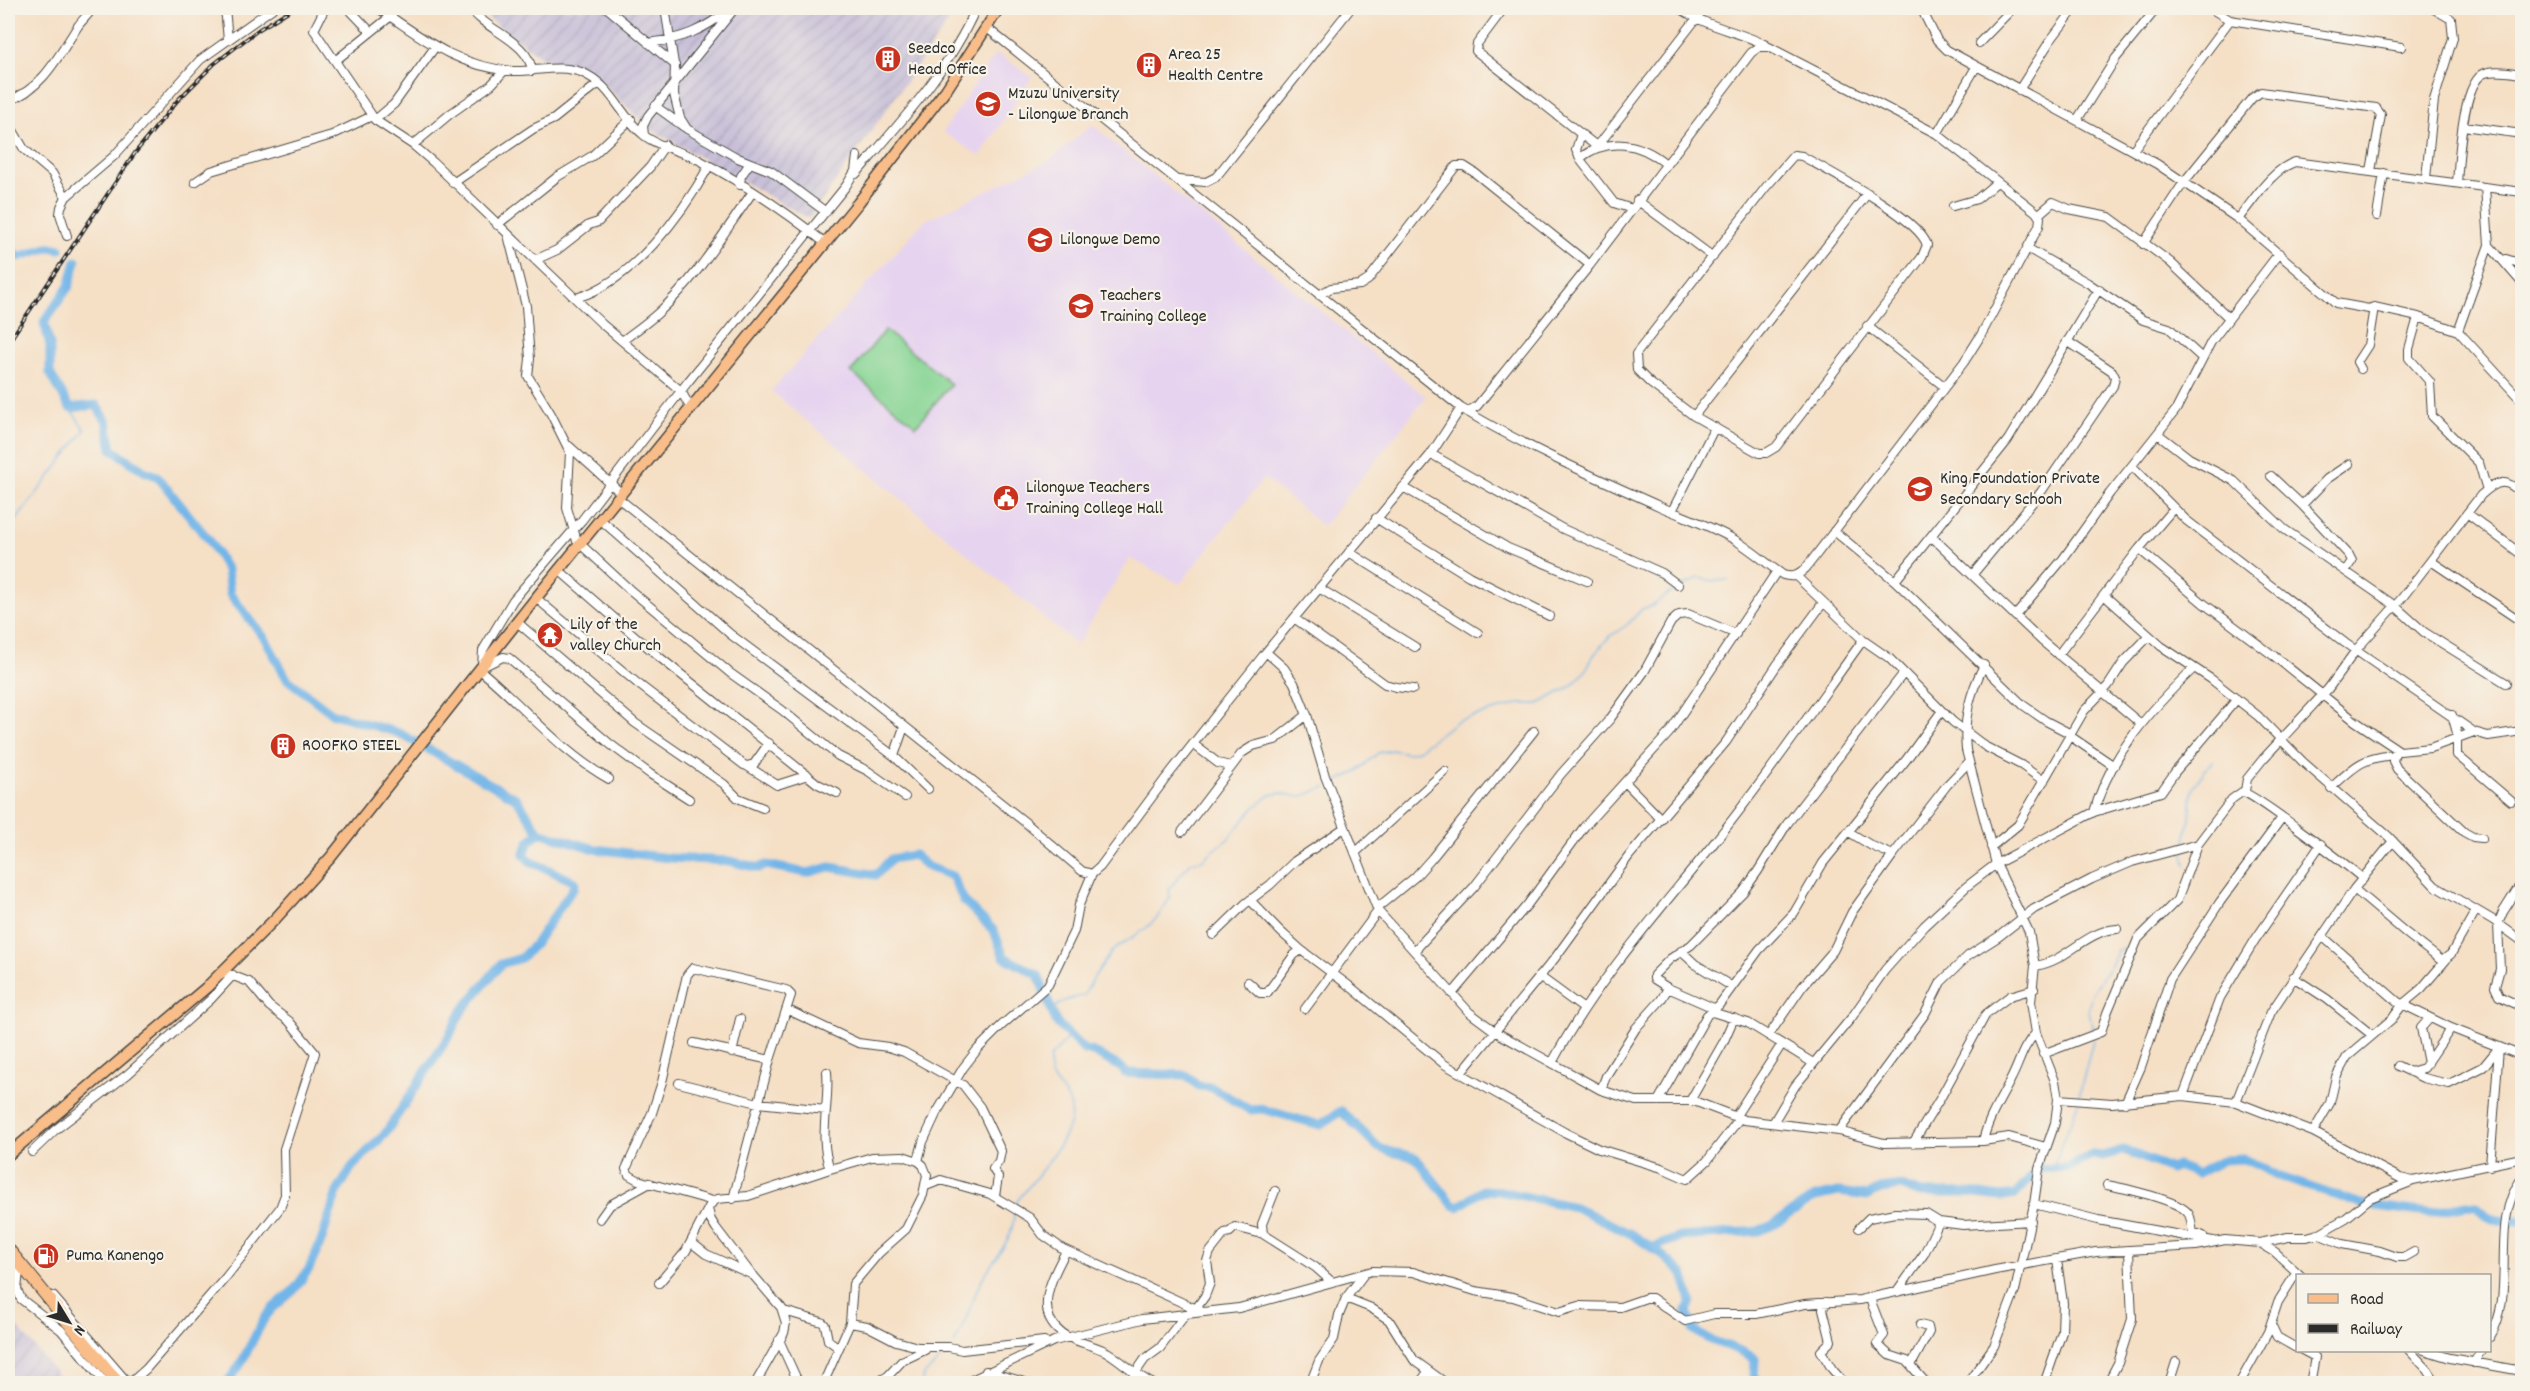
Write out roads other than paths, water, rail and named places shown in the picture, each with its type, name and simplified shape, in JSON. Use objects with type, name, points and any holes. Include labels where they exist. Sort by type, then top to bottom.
[{"type":"highway","points":[[8,1249],[119,1383]]},
{"type":"highway","points":[[8,1260],[35,1289],[41,1290]]},
{"type":"main road","points":[[8,1155],[228,973],[325,863],[536,598],[858,203],[946,90],[999,8]]},
{"type":"street","points":[[8,101],[35,86],[64,51],[79,24],[93,8]]},
{"type":"street","points":[[225,8],[228,40]]},
{"type":"street","points":[[67,236],[60,214],[66,197],[114,156],[192,68],[273,8]]},
{"type":"street","points":[[325,8],[314,30],[373,118],[412,145],[622,342],[681,392],[691,409]]},
{"type":"street","points":[[348,8],[371,32]]},
{"type":"street","points":[[378,8],[408,31],[435,47],[477,66],[532,71],[561,68],[579,72],[599,83],[612,95],[644,135],[710,166],[809,230],[825,243]]},
{"type":"street","points":[[470,8],[489,26],[522,50],[531,60],[532,71]]},
{"type":"street","points":[[607,8],[675,65]]},
{"type":"street","points":[[665,8],[676,73],[673,86],[680,118],[687,129]]},
{"type":"street","points":[[648,43],[670,40],[695,32],[733,8]]},
{"type":"street","points":[[644,135],[645,121],[655,106],[733,8]]},
{"type":"street","points":[[481,669],[483,650],[513,600],[611,483],[809,230],[885,141],[949,59],[976,8]]},
{"type":"street","points":[[1177,180],[1206,182],[1213,179],[1351,8]]},
{"type":"street","points":[[1504,8],[1477,44],[1476,51],[1595,145],[1600,143],[1696,19]]},
{"type":"street","points":[[1680,8],[1696,19],[1747,36],[1937,134],[2038,214],[2040,222],[1981,335],[1945,387],[1806,568],[1796,576]]},
{"type":"street","points":[[1921,8],[1941,45],[1976,67],[2133,150],[2184,182],[2238,219],[2337,303],[2418,317],[2458,331],[2523,401]]},
{"type":"street","points":[[1979,43],[2013,8]]},
{"type":"street","points":[[2019,90],[2046,47],[2075,8]]},
{"type":"street","points":[[2077,120],[2116,58],[2157,8]]},
{"type":"street","points":[[2210,8],[2226,14],[2401,47]]},
{"type":"street","points":[[2426,178],[2434,100],[2453,31],[2451,19],[2432,8]]},
{"type":"street","points":[[2133,150],[2226,14]]},
{"type":"street","points":[[335,60],[391,16]]},
{"type":"street","points":[[987,28],[1464,410],[1734,540],[1783,575],[1796,576],[1863,640],[1889,658],[1941,712],[1964,732],[2044,781]]},
{"type":"street","points":[[918,1161],[923,1142],[954,1081],[977,1050],[1048,985],[1074,931],[1079,905],[1092,874],[1100,867],[1266,652],[1431,454],[1464,410],[1477,406],[1590,265],[1637,200],[1751,53],[1759,46],[1769,47]]},
{"type":"street","points":[[195,182],[211,171],[332,135],[373,118],[394,104],[435,47]]},
{"type":"street","points":[[1937,134],[1976,67]]},
{"type":"street","points":[[412,145],[491,85],[506,70]]},
{"type":"street","points":[[2457,183],[2469,95],[2482,74],[2490,72],[2523,74]]},
{"type":"street","points":[[453,183],[533,129],[554,119],[599,83]]},
{"type":"street","points":[[2143,244],[2184,182],[2252,98],[2261,92],[2376,108],[2381,115],[2371,171]]},
{"type":"street","points":[[655,106],[687,129],[750,163],[771,171],[826,212]]},
{"type":"street","points":[[497,225],[557,177],[601,149],[631,119]]},
{"type":"street","points":[[8,122],[24,149],[52,173],[66,197]]},
{"type":"street","points":[[2463,126],[2523,134]]},
{"type":"street","points":[[1581,134],[1576,150],[1580,158],[1614,203],[1632,209]]},
{"type":"street","points":[[535,260],[557,250],[590,225],[598,222],[650,167],[665,145]]},
{"type":"street","points":[[1580,158],[1599,147],[1632,146],[1643,147],[1666,164]]},
{"type":"street","points":[[1794,155],[1802,156],[1868,193],[1921,234],[1927,245],[1922,257],[1771,451],[1759,453],[1694,416],[1640,375],[1635,362],[1636,354],[1766,187],[1794,155]]},
{"type":"street","points":[[846,186],[855,171],[857,156]]},
{"type":"street","points":[[2238,219],[2274,175],[2291,164],[2308,162],[2523,192]]},
{"type":"street","points":[[740,185],[741,176],[750,163]]},
{"type":"street","points":[[576,298],[593,294],[642,258],[686,205],[710,166]]},
{"type":"street","points":[[1318,295],[1331,288],[1360,285],[1368,280],[1456,166],[1464,166],[1475,173],[1590,265]]},
{"type":"street","points":[[2377,216],[2384,173]]},
{"type":"street","points":[[1953,206],[1977,199],[1997,182]]},
{"type":"street","points":[[2458,331],[2489,245],[2485,187]]},
{"type":"street","points":[[622,342],[659,313],[681,288],[723,235],[752,193]]},
{"type":"street","points":[[1694,416],[1868,193]]},
{"type":"street","points":[[1637,200],[1713,258]]},
{"type":"street","points":[[2038,214],[2053,202],[2069,209],[2105,215],[2170,262],[2228,317]]},
{"type":"street","points":[[508,235],[526,306],[530,359],[528,376],[567,445],[571,460],[567,508],[580,546],[729,673],[782,710],[838,756],[868,771],[905,797]]},
{"type":"street","points":[[2489,245],[2523,283]]},
{"type":"street","points":[[2027,248],[2098,289],[2143,320],[2169,328],[2202,358]]},
{"type":"street","points":[[2015,616],[2062,560],[2098,508],[2158,434],[2181,402],[2211,342],[2279,253]]},
{"type":"street","points":[[2502,258],[2523,264]]},
{"type":"street","points":[[1895,581],[2008,440],[2098,289]]},
{"type":"street","points":[[2361,369],[2357,362],[2368,345],[2374,308]]},
{"type":"street","points":[[2418,317],[2409,354],[2415,367],[2430,382],[2432,416],[2479,463],[2487,490]]},
{"type":"street","points":[[1867,326],[1945,387]]},
{"type":"street","points":[[1973,574],[2041,492],[2115,382],[2112,371],[2067,341]]},
{"type":"street","points":[[2186,343],[2196,345],[2211,342]]},
{"type":"street","points":[[1672,511],[1714,427]]},
{"type":"street","points":[[2158,434],[2189,458],[2234,481],[2284,529],[2394,606],[2432,637],[2506,682]]},
{"type":"street","points":[[567,445],[611,483],[620,496],[1026,823],[1082,871],[1092,874]]},
{"type":"street","points":[[1431,454],[1563,530],[1662,573],[1677,585]]},
{"type":"street","points":[[2302,505],[2327,479],[2349,464]]},
{"type":"street","points":[[2133,466],[2173,509],[2356,650],[2475,732],[2488,736],[2523,731]]},
{"type":"street","points":[[2271,476],[2349,555],[2352,561],[2346,571]]},
{"type":"street","points":[[2245,791],[2247,779],[2281,739],[2323,696],[2356,650],[2487,490],[2497,484],[2508,483],[2523,494]]},
{"type":"street","points":[[1403,488],[1508,548],[1587,581]]},
{"type":"street","points":[[2058,655],[2139,549],[2173,509]]},
{"type":"street","points":[[2467,513],[2523,555]]},
{"type":"street","points":[[1376,518],[1469,576],[1549,616]]},
{"type":"street","points":[[601,520],[730,634],[894,756],[928,789]]},
{"type":"street","points":[[1834,531],[1895,581],[2023,705],[2071,735],[2114,766]]},
{"type":"street","points":[[1931,536],[2058,655],[2141,724]]},
{"type":"street","points":[[2139,549],[2210,608],[2395,752],[2397,769],[2464,832],[2473,837],[2482,838]]},
{"type":"street","points":[[1349,552],[1478,633]]},
{"type":"street","points":[[2431,561],[2523,622]]},
{"type":"street","points":[[560,571],[658,656],[818,784],[837,793]]},
{"type":"street","points":[[1452,994],[1534,896],[1584,827],[1680,718],[1777,571]]},
{"type":"street","points":[[1319,588],[1415,647]]},
{"type":"street","points":[[2105,596],[2149,636],[2258,716],[2331,788],[2393,841],[2435,886],[2523,941]]},
{"type":"street","points":[[536,598],[636,683],[747,766],[777,784],[808,775]]},
{"type":"street","points":[[1461,1073],[1560,952],[1625,861],[1726,742],[1777,665],[1823,603]]},
{"type":"street","points":[[1415,950],[1474,887],[1561,774],[1610,719],[1644,672],[1663,634],[1675,619],[1688,614],[1736,634]]},
{"type":"street","points":[[1294,618],[1385,684],[1408,690],[1413,689]]},
{"type":"street","points":[[518,622],[634,723],[724,784],[738,798],[763,808]]},
{"type":"street","points":[[1991,848],[2018,825],[2084,711],[2149,636]]},
{"type":"street","points":[[1552,1063],[1584,1009],[1636,936],[1721,834],[1863,640]]},
{"type":"street","points":[[1266,652],[1290,675],[1307,715],[1317,756],[1377,909],[1468,1012],[1496,1032],[1601,1090],[1636,1101],[1702,1103],[1737,1118],[1839,1131],[1884,1143],[2018,1138],[2046,1147]]},
{"type":"street","points":[[481,669],[503,657],[509,658],[610,744],[689,799]]},
{"type":"street","points":[[1967,1383],[1994,1346],[2014,1291],[2031,1221],[2039,1169],[2055,1123],[2058,1099],[2055,1081],[2036,1033],[2031,1002],[2035,966],[2032,943],[2023,917],[1995,864],[1969,762],[1964,732],[1970,695],[1984,665]]},
{"type":"street","points":[[2094,812],[2098,798],[2114,766],[2141,724],[2163,697],[2194,668]]},
{"type":"street","points":[[481,669],[550,733],[597,773],[609,779]]},
{"type":"street","points":[[1812,1063],[1769,1035],[1714,1010],[1707,1003],[1668,988],[1653,977],[1705,931],[1743,892],[1787,824],[1904,674]]},
{"type":"street","points":[[1773,1123],[1795,1086],[1852,1017],[1885,970],[1916,934],[1966,887],[1995,864],[2094,812],[2163,790],[2175,772],[2237,699]]},
{"type":"street","points":[[1658,1101],[1704,1020],[1759,950],[1794,913],[1823,863],[1941,712]]},
{"type":"street","points":[[1182,832],[1230,766],[1247,749],[1275,740],[1307,715]]},
{"type":"street","points":[[2452,716],[2458,756],[2511,801]]},
{"type":"street","points":[[894,756],[904,727]]},
{"type":"street","points":[[1305,1010],[1377,909],[1415,877],[1432,858],[1534,731]]},
{"type":"street","points":[[2331,788],[2360,762],[2395,752],[2421,750],[2475,732]]},
{"type":"street","points":[[747,766],[754,764],[769,743]]},
{"type":"street","points":[[1193,744],[1218,763],[1230,766]]},
{"type":"street","points":[[1769,1035],[1802,987],[1833,951],[1852,912],[1893,855],[1936,799],[1969,762]]},
{"type":"street","points":[[1355,853],[1445,771]]},
{"type":"street","points":[[1625,782],[1661,819]]},
{"type":"street","points":[[2245,791],[2281,819],[2321,844],[2362,878]]},
{"type":"street","points":[[2043,1054],[2102,1032],[2107,1013],[2138,939],[2143,931],[2174,905],[2198,844],[2232,799],[2245,791]]},
{"type":"street","points":[[2125,1102],[2141,1066],[2170,979],[2220,902],[2281,819]]},
{"type":"street","points":[[1213,935],[1295,861],[1344,828]]},
{"type":"street","points":[[1849,832],[1893,855]]},
{"type":"street","points":[[2236,1102],[2265,1023],[2293,977],[2354,888],[2393,841]]},
{"type":"street","points":[[1839,1131],[1925,1014],[1944,977],[1972,952],[1998,937],[2045,902],[2132,862],[2198,844]]},
{"type":"street","points":[[2183,1096],[2220,998],[2255,940],[2321,844]]},
{"type":"street","points":[[2523,882],[2503,912],[2498,924],[2500,969],[2495,991],[2502,998],[2523,1007]]},
{"type":"street","points":[[2354,888],[2439,960],[2446,960]]},
{"type":"street","points":[[1250,900],[1301,950],[1332,972],[1444,1064],[1573,1137],[1599,1149],[1662,1168],[1687,1179],[1707,1161],[1737,1118],[1782,1044]]},
{"type":"street","points":[[2313,1132],[2330,1103],[2339,1069],[2347,1057],[2392,1020],[2403,1004],[2421,989],[2455,949],[2475,912]]},
{"type":"street","points":[[2035,966],[2054,962],[2095,934],[2117,929]]},
{"type":"street","points":[[2322,936],[2403,1004],[2429,1019],[2518,1054],[2523,1047]]},
{"type":"street","points":[[1248,982],[1260,993],[1267,993],[1301,950]]},
{"type":"street","points":[[1681,951],[1695,964],[1731,986]]},
{"type":"street","points":[[732,1199],[770,1060],[791,995],[786,990],[697,968],[689,970],[662,1083],[652,1113],[626,1169],[629,1175],[711,1205],[775,1188],[830,1168],[872,1157],[903,1156],[918,1161],[941,1180],[995,1196],[1030,1218],[1045,1237],[1066,1251],[1125,1275],[1199,1311]]},
{"type":"street","points":[[32,1152],[63,1124],[128,1074],[211,999],[228,973],[253,986],[269,1006],[289,1022],[315,1053],[284,1149],[285,1195],[272,1219],[226,1277],[146,1369],[129,1383],[63,1305],[41,1290]]},
{"type":"street","points":[[1539,976],[1584,1009]]},
{"type":"street","points":[[2293,977],[2327,999],[2372,1035]]},
{"type":"street","points":[[1601,1090],[1606,1076],[1636,1028],[1662,1000],[1668,988]]},
{"type":"street","points":[[1913,1143],[1986,1014],[2010,996],[2034,988]]},
{"type":"street","points":[[788,1010],[858,1042],[896,1049],[924,1062],[963,1085],[973,1095],[1001,1151],[999,1161],[993,1169],[998,1177],[995,1196]]},
{"type":"street","points":[[1690,1101],[1723,1043],[1734,1018]]},
{"type":"street","points":[[732,1053],[740,1019]]},
{"type":"street","points":[[2428,1063],[2421,1028],[2429,1019]]},
{"type":"street","points":[[2410,1072],[2419,1071],[2428,1063],[2451,1028]]},
{"type":"street","points":[[1983,1141],[1986,1127],[2014,1074],[2023,1049],[2036,1033]]},
{"type":"street","points":[[694,1043],[770,1060]]},
{"type":"street","points":[[2398,1066],[2423,1078],[2449,1084],[2488,1063],[2499,1047]]},
{"type":"street","points":[[2490,1166],[2499,1047]]},
{"type":"street","points":[[2478,1069],[2491,1072],[2496,1076]]},
{"type":"street","points":[[827,1072],[828,1096],[824,1144],[830,1168]]},
{"type":"street","points":[[679,1083],[758,1103],[826,1110]]},
{"type":"street","points":[[2058,1099],[2125,1102],[2183,1096],[2236,1102],[2313,1132],[2400,1178],[2413,1181]]},
{"type":"street","points":[[2034,1204],[2098,1220],[2217,1241],[2260,1243],[2318,1234],[2346,1218],[2370,1198],[2413,1181],[2523,1158]]},
{"type":"street","points":[[823,1383],[850,1323],[853,1284],[879,1253],[906,1228],[928,1180],[925,1169]]},
{"type":"street","points":[[2491,1334],[2499,1313],[2506,1220],[2515,1190],[2523,1178]]},
{"type":"street","points":[[926,1186],[941,1180]]},
{"type":"street","points":[[600,1219],[610,1205],[650,1183]]},
{"type":"street","points":[[2107,1185],[2154,1197],[2183,1208],[2190,1217],[2194,1233],[2217,1241]]},
{"type":"street","points":[[1262,1232],[1264,1219],[1275,1191]]},
{"type":"street","points":[[659,1283],[692,1242],[711,1205]]},
{"type":"street","points":[[711,1205],[711,1220],[781,1307],[789,1313],[822,1322],[825,1325],[828,1340],[839,1348]]},
{"type":"street","points":[[1859,1228],[1869,1218],[1895,1212],[1926,1214],[1939,1222],[1970,1225],[2031,1221]]},
{"type":"street","points":[[1897,1292],[1924,1254],[1939,1222]]},
{"type":"street","points":[[1199,1311],[1209,1287],[1207,1261],[1219,1240],[1235,1227],[1262,1232],[1282,1248],[1315,1267],[1332,1282]]},
{"type":"street","points":[[2318,1234],[2342,1244],[2397,1257],[2408,1257],[2414,1252]]},
{"type":"street","points":[[874,1383],[888,1376],[902,1361],[929,1349],[949,1347],[962,1350],[1054,1341],[1142,1319],[1243,1307],[1382,1270],[1413,1272],[1475,1291],[1513,1297],[1559,1312],[1579,1306],[1620,1307],[1652,1298],[1685,1321],[1714,1314],[1756,1314],[1826,1302],[1870,1299],[2021,1265],[2096,1252],[2196,1246],[2217,1241]]},
{"type":"street","points":[[692,1242],[706,1254],[753,1275]]},
{"type":"street","points":[[2260,1243],[2275,1252],[2299,1274]]},
{"type":"street","points":[[1066,1251],[1047,1291],[1050,1315],[1056,1328],[1105,1352],[1153,1383]]},
{"type":"street","points":[[2107,1383],[2118,1363],[2132,1319],[2129,1251]]},
{"type":"street","points":[[2044,1383],[2062,1332],[2062,1303],[2057,1260]]},
{"type":"street","points":[[19,1272],[17,1289],[21,1299],[61,1330],[106,1383]]},
{"type":"street","points":[[1310,1383],[1318,1361],[1334,1339],[1339,1315],[1346,1298],[1364,1274]]},
{"type":"street","points":[[2239,1383],[2265,1339],[2278,1302],[2296,1278]]},
{"type":"street","points":[[1346,1298],[1371,1308],[1389,1320],[1409,1355],[1428,1372],[1447,1383]]},
{"type":"street","points":[[1870,1299],[1884,1335],[1877,1344],[1884,1352],[1901,1357],[1927,1383]]},
{"type":"street","points":[[1826,1302],[1822,1310],[1831,1341],[1821,1351],[1832,1369],[1845,1383]]},
{"type":"street","points":[[755,1383],[786,1329],[781,1307]]},
{"type":"street","points":[[1124,1383],[1145,1359],[1160,1348],[1185,1315]]},
{"type":"street","points":[[850,1323],[867,1326],[896,1341],[929,1349]]},
{"type":"street","points":[[2271,1323],[2277,1337],[2296,1348]]},
{"type":"street","points":[[1911,1365],[1929,1332],[1928,1328],[1920,1325]]},
{"type":"street","points":[[780,1340],[799,1383]]},
{"type":"street","points":[[963,1383],[973,1381],[986,1371],[1054,1341]]},
{"type":"street","points":[[2304,1352],[2315,1357],[2310,1383]]},
{"type":"street","points":[[2411,1352],[2437,1383]]},
{"type":"street","points":[[2432,1352],[2474,1363],[2523,1371]]},
{"type":"street","points":[[2474,1363],[2480,1352]]},
{"type":"street","points":[[2169,1383],[2176,1362]]},
{"type":"street","points":[[986,1371],[1031,1383]]},
{"type":"street","points":[[1419,1383],[1428,1372]]},
{"type":"waterway","points":[[8,244],[18,257],[50,247],[60,249]]},
{"type":"waterway","points":[[76,261],[69,286],[44,322],[50,345],[50,373],[70,408],[96,405],[107,422],[112,449],[144,471],[157,476],[209,540],[227,570],[230,594],[266,640],[287,679],[333,714],[399,733],[517,799],[539,832],[595,849],[669,858],[729,861],[759,868],[766,865],[807,873],[830,867],[876,875],[891,859],[914,855],[928,867],[952,876],[964,901],[994,931],[1004,957],[1038,975],[1056,1022],[1084,1050],[1093,1052],[1122,1068],[1125,1073],[1186,1075],[1199,1086],[1211,1087],[1250,1110],[1262,1109],[1320,1125],[1341,1111],[1378,1147],[1416,1158],[1453,1205],[1458,1207],[1483,1190],[1500,1191],[1575,1207],[1633,1235],[1661,1254],[1683,1274],[1691,1301],[1687,1311],[1693,1329],[1708,1339],[1740,1350],[1755,1359],[1754,1375],[1758,1384]]},
{"type":"waterway","points":[[8,531],[85,430],[70,408]]},
{"type":"waterway","points":[[1332,784],[1356,772],[1378,753],[1392,750],[1407,753],[1418,750],[1457,721],[1518,704],[1538,704],[1548,699],[1570,687],[1584,673],[1594,655],[1608,638],[1628,624],[1642,609],[1652,606],[1670,593],[1699,578],[1713,581],[1728,580]]},
{"type":"waterway","points":[[2184,845],[2190,818],[2192,792],[2195,784],[2213,760]]},
{"type":"waterway","points":[[1051,1010],[1064,1001],[1084,995],[1112,951],[1157,918],[1170,898],[1169,889],[1191,862],[1202,860],[1229,838],[1253,809],[1270,795],[1280,793],[1300,797],[1326,787]]},
{"type":"waterway","points":[[226,1384],[240,1365],[264,1319],[294,1290],[309,1269],[322,1239],[337,1192],[352,1167],[385,1134],[449,1036],[461,1012],[501,964],[521,958],[534,945],[574,887],[575,882],[530,861],[524,854],[529,842],[539,832]]},
{"type":"waterway","points":[[2184,852],[2186,865]]},
{"type":"waterway","points":[[2093,1032],[2089,1008],[2093,992],[2111,965],[2117,951],[2128,948],[2139,928],[2149,922]]},
{"type":"waterway","points":[[1015,1204],[1053,1155],[1069,1126],[1071,1113],[1069,1101],[1050,1073],[1050,1057],[1069,1035]]},
{"type":"waterway","points":[[2079,1096],[2093,1040]]},
{"type":"waterway","points":[[2049,1169],[2057,1158],[2078,1103]]},
{"type":"waterway","points":[[1652,1248],[1680,1237],[1758,1231],[1771,1226],[1815,1197],[1839,1192],[1868,1196],[1880,1189],[1901,1186],[1921,1193],[1968,1193],[2002,1197],[2015,1195],[2039,1169],[2068,1167],[2092,1155],[2103,1156],[2124,1150],[2171,1169],[2177,1166],[2197,1174],[2223,1160],[2244,1159],[2283,1178],[2361,1204],[2429,1213],[2466,1205],[2477,1206],[2485,1216],[2503,1221],[2522,1221]]},
{"type":"waterway","points":[[954,1344],[980,1283],[1007,1240],[1014,1211]]},
{"type":"waterway","points":[[921,1384],[924,1375],[949,1350]]},
{"type":"railway","points":[[8,343],[135,153],[177,101],[214,64],[258,30],[293,8]]},
{"type":"place","name":"Seedco Head Office","points":[[888,59]]},
{"type":"place","name":"Area 25 Health Centre","points":[[1149,65]]},
{"type":"place","name":"Mzuzu University - Lilongwe Branch","points":[[988,104]]},
{"type":"place","name":"Lilongwe Demo","points":[[1040,240]]},
{"type":"place","name":"Teachers Training College","points":[[1081,306]]},
{"type":"place","name":"King Foundation Private Secondary Schooh","points":[[1920,489]]},
{"type":"place","name":"Lilongwe Teachers Training College Hall","points":[[1006,498]]},
{"type":"place","name":"Lily of the valley Church","points":[[550,635]]},
{"type":"place","name":"ROOFKO STEEL","points":[[283,746]]},
{"type":"place","name":"Puma Kanengo","points":[[46,1256]]}]
